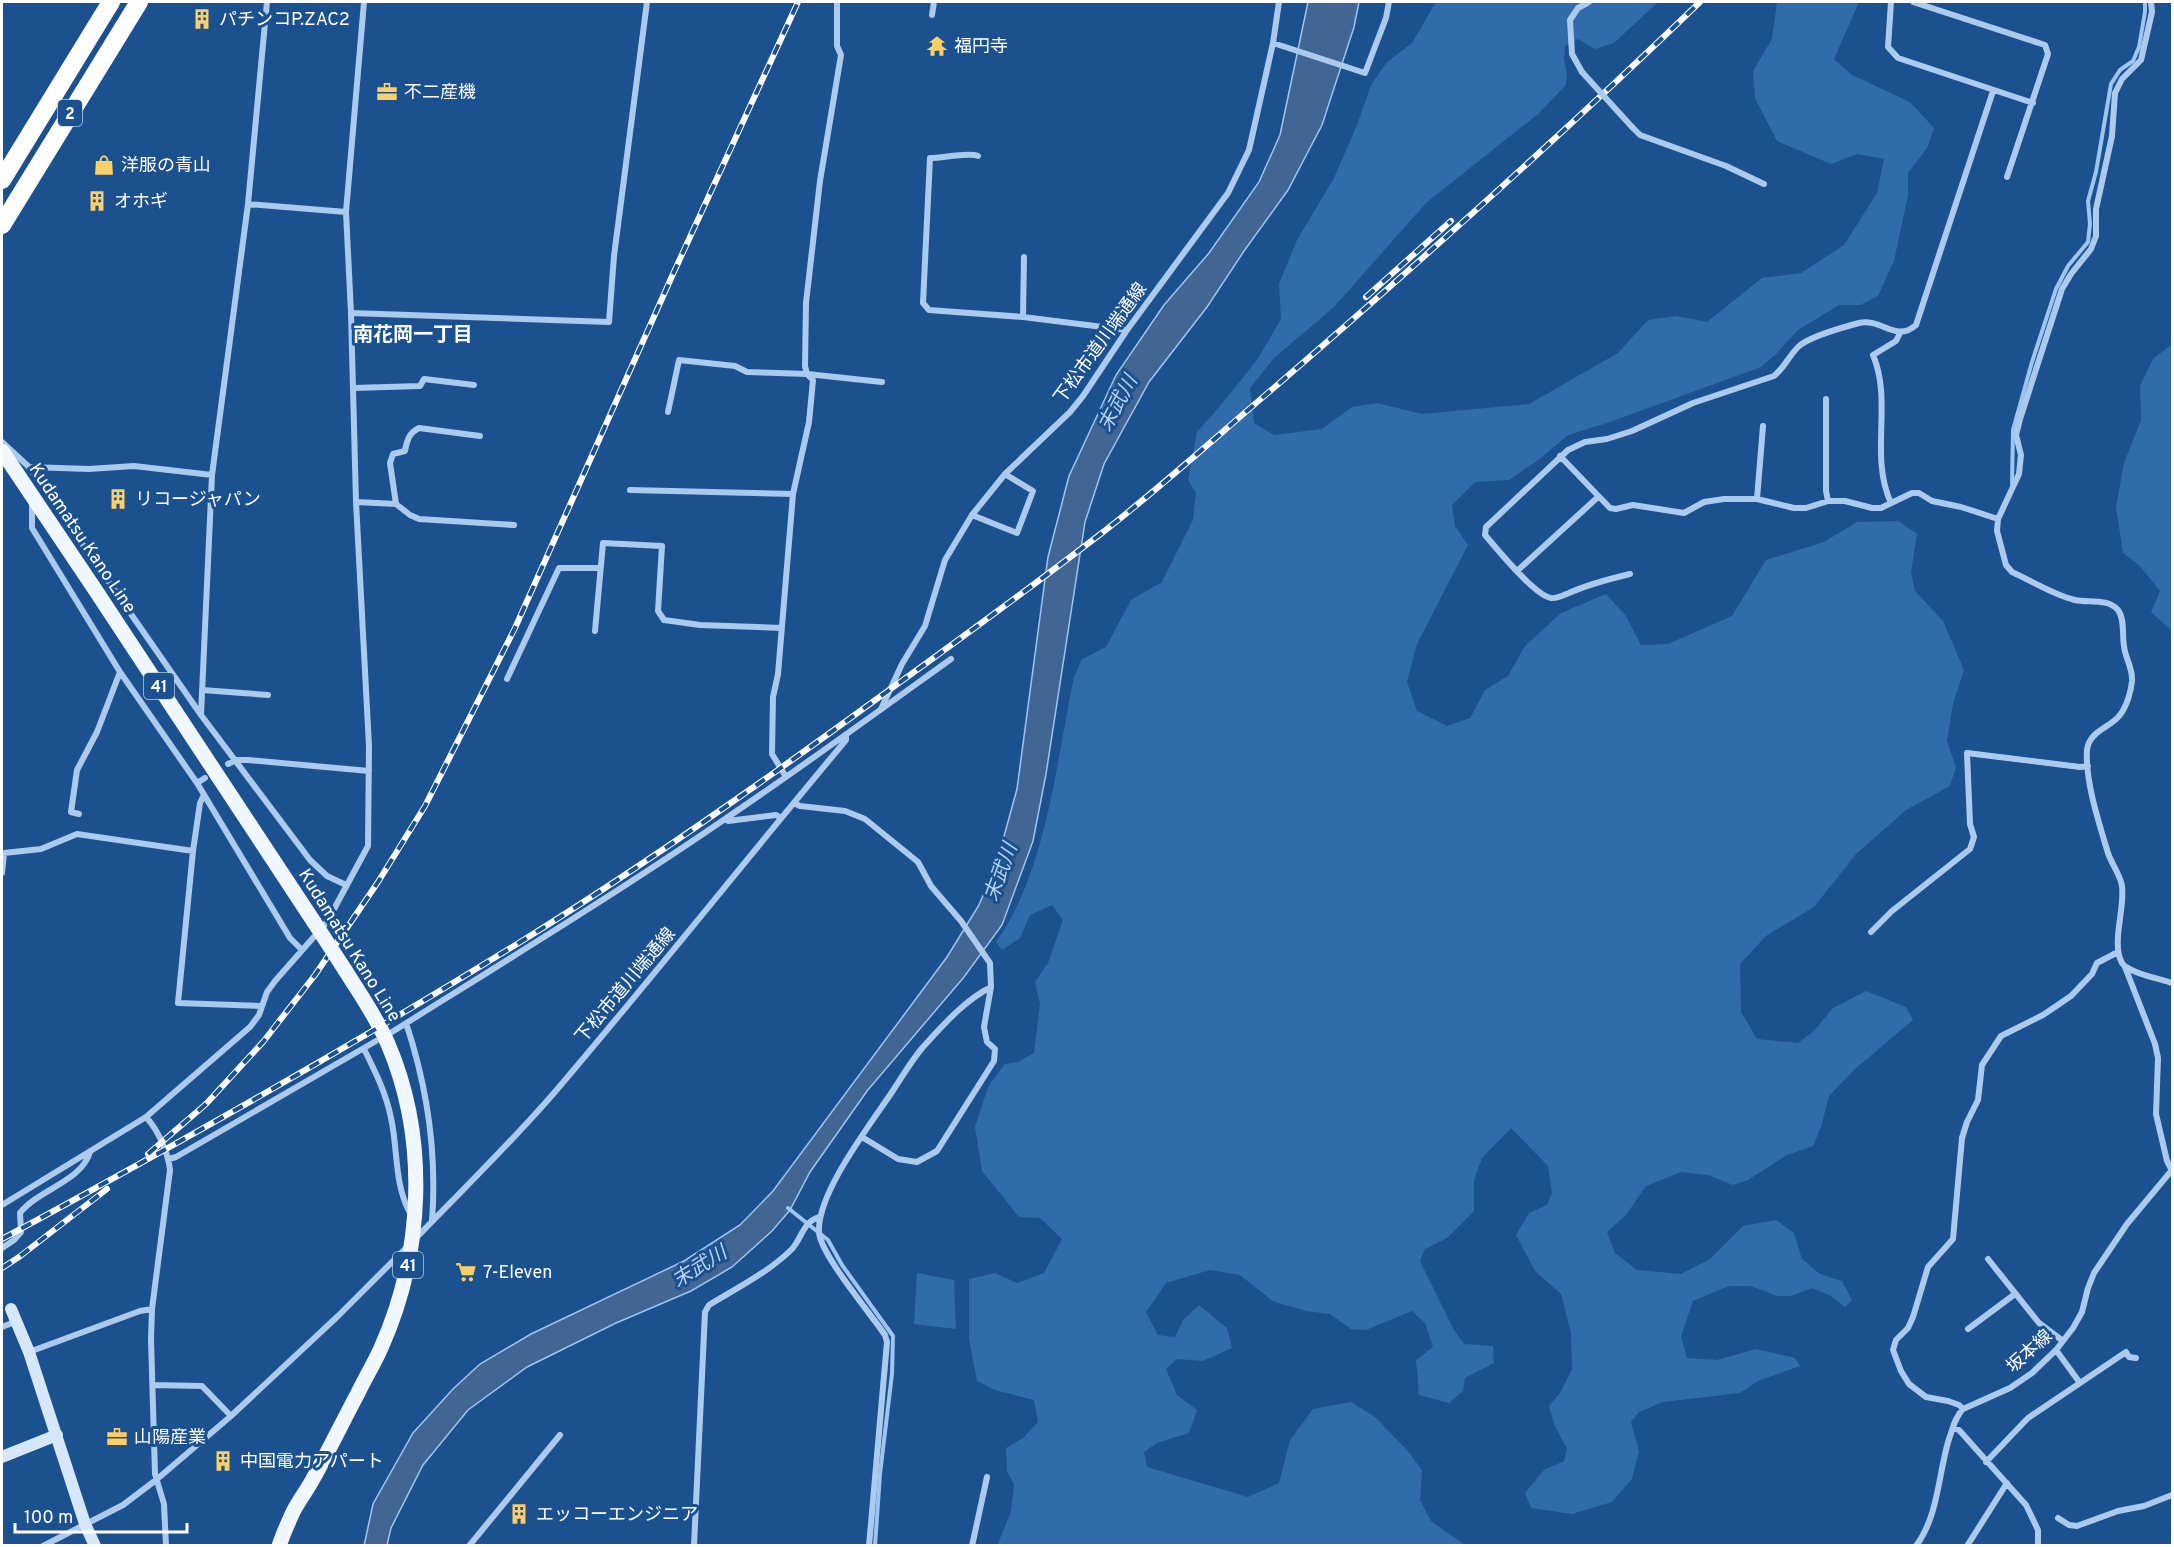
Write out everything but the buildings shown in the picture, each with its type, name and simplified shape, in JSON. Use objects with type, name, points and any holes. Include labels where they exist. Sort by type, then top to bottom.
[{"type":"highway","name":"2","points":[[2,225],[139,2]]},
{"type":"highway","name":"2","points":[[2,180],[108,4]]},
{"type":"main road","name":"Kudamatsu Kano Line","points":[[3,455],[315,922],[374,1017],[397,1066],[408,1110],[414,1155],[414,1222],[407,1275],[381,1349],[314,1479],[293,1512],[279,1545]]},
{"type":"main road","points":[[11,1309],[57,1435],[85,1524],[95,1545]]},
{"type":"main road","points":[[2,1457],[57,1435]]},
{"type":"street","points":[[201,716],[212,475],[248,204],[267,2]]},
{"type":"street","points":[[2,1204],[146,1117],[250,1028],[259,1015],[267,992],[327,922],[368,846],[369,771],[366,676],[356,502],[354,388],[346,212],[364,2]]},
{"type":"street","points":[[351,313],[609,322],[616,245],[647,2]]},
{"type":"street","points":[[786,777],[772,754],[773,697],[778,674],[793,494],[809,422],[813,391],[813,380],[807,374],[805,366],[806,303],[820,181],[841,55],[837,46],[837,2]]},
{"type":"street","points":[[932,15],[934,2]]},
{"type":"street","name":"下松市道川端通線","points":[[881,710],[902,664],[925,626],[945,560],[972,515],[1005,474],[1070,412],[1083,396],[1127,330],[1228,193],[1249,150],[1276,44],[1279,2]]},
{"type":"street","points":[[1276,44],[1365,73],[1386,18],[1389,2]]},
{"type":"street","points":[[1589,2],[1578,8],[1570,20],[1572,54],[1582,72],[1632,127],[1640,135],[1726,166],[1764,184]]},
{"type":"street","points":[[1891,2],[1888,47],[1898,58],[2033,103]]},
{"type":"street","points":[[1913,2],[2045,45],[2048,54],[2007,177]]},
{"type":"street","points":[[2151,2],[2152,12],[2141,60],[2122,79],[2115,93],[2112,136],[2096,209],[2096,236],[2091,249],[2062,289],[2016,435],[2020,455],[2019,474],[1998,519],[1997,531],[2000,549],[2006,565],[2012,572],[2064,597],[2108,603],[2118,610],[2122,620],[2125,654],[2131,666],[2132,680],[2126,705],[2119,716],[2091,739],[2087,748],[2089,782],[2108,852],[2119,875],[2122,888],[2118,952],[2155,1044],[2158,1058],[2156,1114],[2167,1161],[2172,1171]]},
{"type":"street","points":[[1630,574],[1588,584],[1551,598],[1536,590],[1517,571],[1485,535],[1486,528],[1560,456],[1585,442],[1607,439],[1632,431],[1694,403],[1774,376],[1803,342],[1861,323],[1874,323],[1900,333],[1909,332],[1916,325],[1993,91]]},
{"type":"street","points":[[978,156],[970,153],[950,158],[930,158],[923,303],[928,310],[1023,317],[1127,330]]},
{"type":"street","points":[[248,204],[346,212]]},
{"type":"street","points":[[1023,317],[1024,257]]},
{"type":"street","points":[[1891,503],[1880,458],[1880,371],[1873,355],[1896,341],[1900,333]]},
{"type":"street","points":[[668,412],[679,360],[735,366],[747,372],[807,374],[882,382]]},
{"type":"street","points":[[354,388],[420,386],[424,379],[474,385]]},
{"type":"street","points":[[1826,399],[1826,491],[1828,501]]},
{"type":"street","points":[[1757,499],[1763,426]]},
{"type":"street","points":[[480,436],[419,428],[412,432],[407,440],[405,451],[393,454],[390,463],[396,504],[404,512],[419,519],[514,525]]},
{"type":"street","points":[[2,442],[29,467],[201,716],[310,860],[327,876],[346,885]]},
{"type":"street","points":[[1560,456],[1598,497],[1610,508],[1616,509],[1633,505],[1684,513],[1704,501],[1757,499],[1794,508],[1806,508],[1828,501],[1845,501],[1881,508],[1912,493],[1919,493],[1932,501],[1961,507],[1998,519]]},
{"type":"street","points":[[29,467],[89,469],[134,466],[212,475]]},
{"type":"street","points":[[972,515],[1017,534],[1033,491],[1005,474]]},
{"type":"street","points":[[630,490],[793,494]]},
{"type":"street","points":[[32,496],[32,528],[120,672],[197,783],[290,938],[302,950]]},
{"type":"street","points":[[1517,571],[1598,497]]},
{"type":"street","points":[[356,502],[396,504]]},
{"type":"street","points":[[595,631],[603,543],[662,546],[658,611],[664,620],[699,625],[782,628]]},
{"type":"street","points":[[507,679],[559,568],[600,568]]},
{"type":"street","points":[[393,1032],[726,819],[951,658]]},
{"type":"street","points":[[79,814],[71,812],[77,770],[97,732],[120,672]]},
{"type":"street","points":[[202,690],[268,695]]},
{"type":"street","name":"下松市道川端通線","points":[[43,1545],[123,1505],[156,1480],[231,1416],[338,1316],[467,1188],[553,1094],[846,740],[846,735]]},
{"type":"street","points":[[1871,932],[1892,910],[1970,849],[1974,837],[1970,824],[1967,753],[2080,767],[2088,766]]},
{"type":"street","points":[[228,764],[236,760],[369,771]]},
{"type":"street","points":[[197,783],[205,778]]},
{"type":"street","points":[[204,795],[200,803],[193,850],[178,1003],[261,1006]]},
{"type":"street","points":[[794,802],[800,806],[844,811],[865,819],[884,832],[918,862],[931,886],[961,921],[990,963],[991,987],[984,1027],[987,1042],[995,1049],[994,1061],[938,1151],[917,1162],[898,1159],[862,1137]]},
{"type":"street","points":[[726,819],[728,821],[776,815],[781,818]]},
{"type":"street","points":[[2,873],[4,853],[41,849],[76,834],[193,850]]},
{"type":"street","points":[[1916,1545],[1926,1532],[1933,1514],[1953,1428],[1958,1414],[1963,1409],[1948,1401],[1926,1397],[1909,1384],[1893,1350],[1896,1340],[1908,1328],[1913,1317],[1928,1267],[1953,1239],[1962,1138],[1978,1100],[1982,1065],[2001,1036],[2043,1015],[2071,996],[2092,974],[2097,963],[2118,952]]},
{"type":"street","points":[[2125,967],[2172,983]]},
{"type":"street","points":[[869,1545],[887,1342],[885,1335],[830,1257],[819,1235],[819,1217],[849,1154],[922,1048],[963,1005],[991,987]]},
{"type":"street","points":[[406,1023],[425,1097],[430,1135],[432,1221]]},
{"type":"street","points":[[169,1159],[376,1041]]},
{"type":"street","points":[[364,1048],[382,1086],[393,1127],[399,1184],[404,1203],[414,1222]]},
{"type":"street","points":[[146,1117],[152,1124],[169,1159],[170,1170],[152,1309],[151,1340],[156,1480],[164,1504],[166,1545]]},
{"type":"street","points":[[2,1248],[21,1232],[20,1213],[28,1203],[87,1164],[90,1151]]},
{"type":"street","name":"坂本線","points":[[1963,1409],[2010,1388],[2032,1373],[2056,1350],[2082,1312],[2094,1273],[2127,1224],[2172,1171]]},
{"type":"street","points":[[694,1545],[705,1312],[709,1305],[753,1278],[794,1247],[806,1226],[812,1219],[819,1217]]},
{"type":"street","points":[[1988,1259],[2039,1323],[2063,1341]]},
{"type":"street","points":[[1968,1329],[2014,1294]]},
{"type":"street","points":[[28,1352],[140,1311],[152,1309]]},
{"type":"street","points":[[2,1327],[17,1321]]},
{"type":"street","points":[[2056,1350],[2080,1383]]},
{"type":"street","points":[[1986,1462],[2028,1418],[2126,1352],[2129,1357],[2136,1358]]},
{"type":"street","points":[[153,1385],[202,1386],[231,1416]]},
{"type":"street","points":[[1953,1428],[1959,1430],[2026,1504],[2038,1530],[2038,1545]]},
{"type":"street","points":[[469,1545],[560,1435]]},
{"type":"street","points":[[972,1545],[987,1477]]},
{"type":"street","points":[[1967,1545],[2007,1483]]},
{"type":"street","points":[[2058,1518],[2069,1525],[2077,1526],[2172,1495]]},
{"type":"shaded area","points":[[1436,2],[1658,2],[1614,43],[1595,49],[1578,39],[1565,46],[1566,85],[1538,114],[1426,203],[1334,307],[1274,358],[1250,388],[1254,423],[1274,435],[1322,429],[1352,407],[1377,403],[1422,414],[1529,404],[1618,353],[1648,320],[1676,316],[1707,322],[1762,278],[1801,273],[1844,245],[1877,193],[1884,159],[1857,154],[1831,164],[1777,141],[1755,98],[1753,71],[1772,39],[1777,2],[1859,2],[1834,59],[1852,75],[1910,102],[1934,128],[1927,148],[1908,173],[1908,195],[1894,261],[1878,296],[1860,305],[1839,305],[1798,330],[1761,367],[1568,435],[1537,461],[1509,480],[1475,482],[1452,505],[1455,526],[1468,545],[1417,644],[1407,682],[1417,711],[1447,726],[1470,718],[1485,690],[1508,676],[1525,646],[1561,613],[1606,594],[1626,616],[1641,645],[1668,644],[1732,616],[1766,560],[1824,542],[1857,522],[1898,521],[1917,534],[1911,572],[1915,591],[1943,621],[1964,670],[1953,704],[1947,741],[1956,767],[1950,786],[1906,810],[1856,854],[1814,907],[1766,936],[1740,964],[1741,1012],[1757,1039],[1798,1043],[1814,1031],[1833,1008],[1866,991],[1906,1007],[1913,1020],[1855,1069],[1829,1096],[1821,1127],[1813,1146],[1787,1155],[1748,1180],[1733,1185],[1708,1175],[1681,1172],[1646,1186],[1626,1215],[1607,1232],[1615,1253],[1637,1270],[1681,1274],[1710,1259],[1743,1226],[1776,1220],[1794,1233],[1802,1259],[1820,1274],[1842,1281],[1852,1300],[1845,1307],[1831,1296],[1812,1288],[1791,1296],[1777,1296],[1751,1286],[1729,1286],[1693,1301],[1681,1336],[1687,1358],[1717,1360],[1756,1349],[1795,1358],[1800,1366],[1758,1381],[1740,1393],[1663,1402],[1639,1412],[1631,1422],[1639,1451],[1632,1479],[1612,1502],[1572,1514],[1531,1508],[1525,1493],[1544,1470],[1564,1461],[1567,1449],[1554,1424],[1549,1406],[1560,1393],[1572,1369],[1571,1333],[1561,1294],[1535,1271],[1516,1235],[1529,1213],[1547,1205],[1552,1193],[1548,1166],[1511,1128],[1482,1158],[1474,1180],[1474,1211],[1447,1238],[1425,1249],[1420,1261],[1454,1330],[1464,1344],[1493,1346],[1494,1363],[1465,1378],[1463,1391],[1449,1403],[1419,1395],[1416,1360],[1433,1347],[1425,1323],[1412,1311],[1366,1330],[1351,1329],[1330,1314],[1307,1311],[1274,1302],[1240,1275],[1210,1270],[1166,1283],[1146,1312],[1158,1335],[1175,1337],[1183,1320],[1199,1305],[1227,1328],[1232,1348],[1203,1361],[1177,1359],[1166,1369],[1177,1395],[1197,1410],[1189,1433],[1157,1443],[1144,1452],[1147,1467],[1248,1497],[1279,1483],[1290,1440],[1313,1409],[1351,1402],[1375,1417],[1407,1450],[1422,1470],[1420,1500],[1431,1521],[1465,1545],[997,1546],[1011,1511],[1014,1484],[1007,1471],[1006,1448],[1023,1438],[1038,1422],[1034,1400],[995,1390],[977,1381],[969,1339],[969,1279],[995,1273],[1017,1283],[1044,1273],[1062,1239],[1040,1218],[1019,1217],[982,1171],[975,1127],[988,1087],[1005,1064],[1018,1062],[1034,1053],[1040,1004],[1035,982],[1048,963],[1063,920],[1052,905],[1030,915],[1020,938],[1002,950],[996,942],[1027,882],[1038,849],[1055,779],[1074,677],[1082,659],[1106,647],[1131,600],[1162,582],[1193,520],[1196,493],[1188,480],[1197,432],[1257,360],[1281,319],[1279,284],[1297,240],[1334,178],[1371,85],[1387,62],[1412,43]]},
{"type":"shaded area","points":[[2172,344],[2172,631],[2151,612],[2160,591],[2139,565],[2123,553],[2116,507],[2124,463],[2141,420],[2140,386],[2153,359]]},
{"type":"shaded area","points":[[917,1273],[954,1280],[956,1329],[914,1324]]},
{"type":"water","name":"末武川","points":[[1308,2],[1359,2],[1354,27],[1322,125],[1288,190],[1207,307],[1149,382],[1104,464],[1085,522],[1046,774],[1033,841],[1002,925],[964,977],[867,1091],[810,1172],[790,1210],[772,1231],[732,1267],[691,1291],[616,1323],[527,1367],[468,1410],[423,1465],[391,1528],[387,1545],[364,1546],[373,1504],[413,1433],[453,1389],[480,1364],[531,1334],[684,1261],[740,1225],[773,1191],[947,957],[979,905],[997,862],[1017,789],[1048,557],[1069,476],[1116,375],[1164,305],[1209,253],[1259,182],[1280,135]]},
{"type":"waterway","points":[[2012,484],[2013,430],[2056,289],[2068,266],[2088,242],[2090,224],[2088,201],[2096,172],[2111,84],[2120,70],[2133,61],[2139,47],[2145,2]]},
{"type":"waterway","points":[[788,1208],[828,1240],[842,1265],[893,1336],[892,1374],[880,1474],[875,1546]]},
{"type":"railway","points":[[148,1154],[206,1104],[263,1042],[315,975],[378,882],[425,806],[515,628],[673,274],[798,2]]},
{"type":"railway","points":[[2,1239],[261,1095],[390,1021],[517,944],[694,828],[954,643],[1098,536],[1188,462],[1491,197],[1700,2]]},
{"type":"railway","points":[[1366,297],[1451,221]]},
{"type":"railway","points":[[2,1268],[107,1189]]},
{"type":"place","name":"パチンコP.ZAC2","points":[[202,19]]},
{"type":"place","name":"福円寺","points":[[937,46]]},
{"type":"place","name":"不二産機","points":[[387,92]]},
{"type":"place","name":"洋服の青山","points":[[104,165]]},
{"type":"place","name":"オホギ","points":[[97,201]]},
{"type":"place","name":"リコージャパン","points":[[118,499]]},
{"type":"place","name":"7-Eleven","points":[[466,1272]]},
{"type":"place","name":"山陽産業","points":[[117,1437]]},
{"type":"place","name":"中国電力アパート","points":[[223,1461]]},
{"type":"place","name":"エッコーエンジニア","points":[[519,1514]]},
{"type":"district","name":"南花岡一丁目","points":[[413,334]]}]
